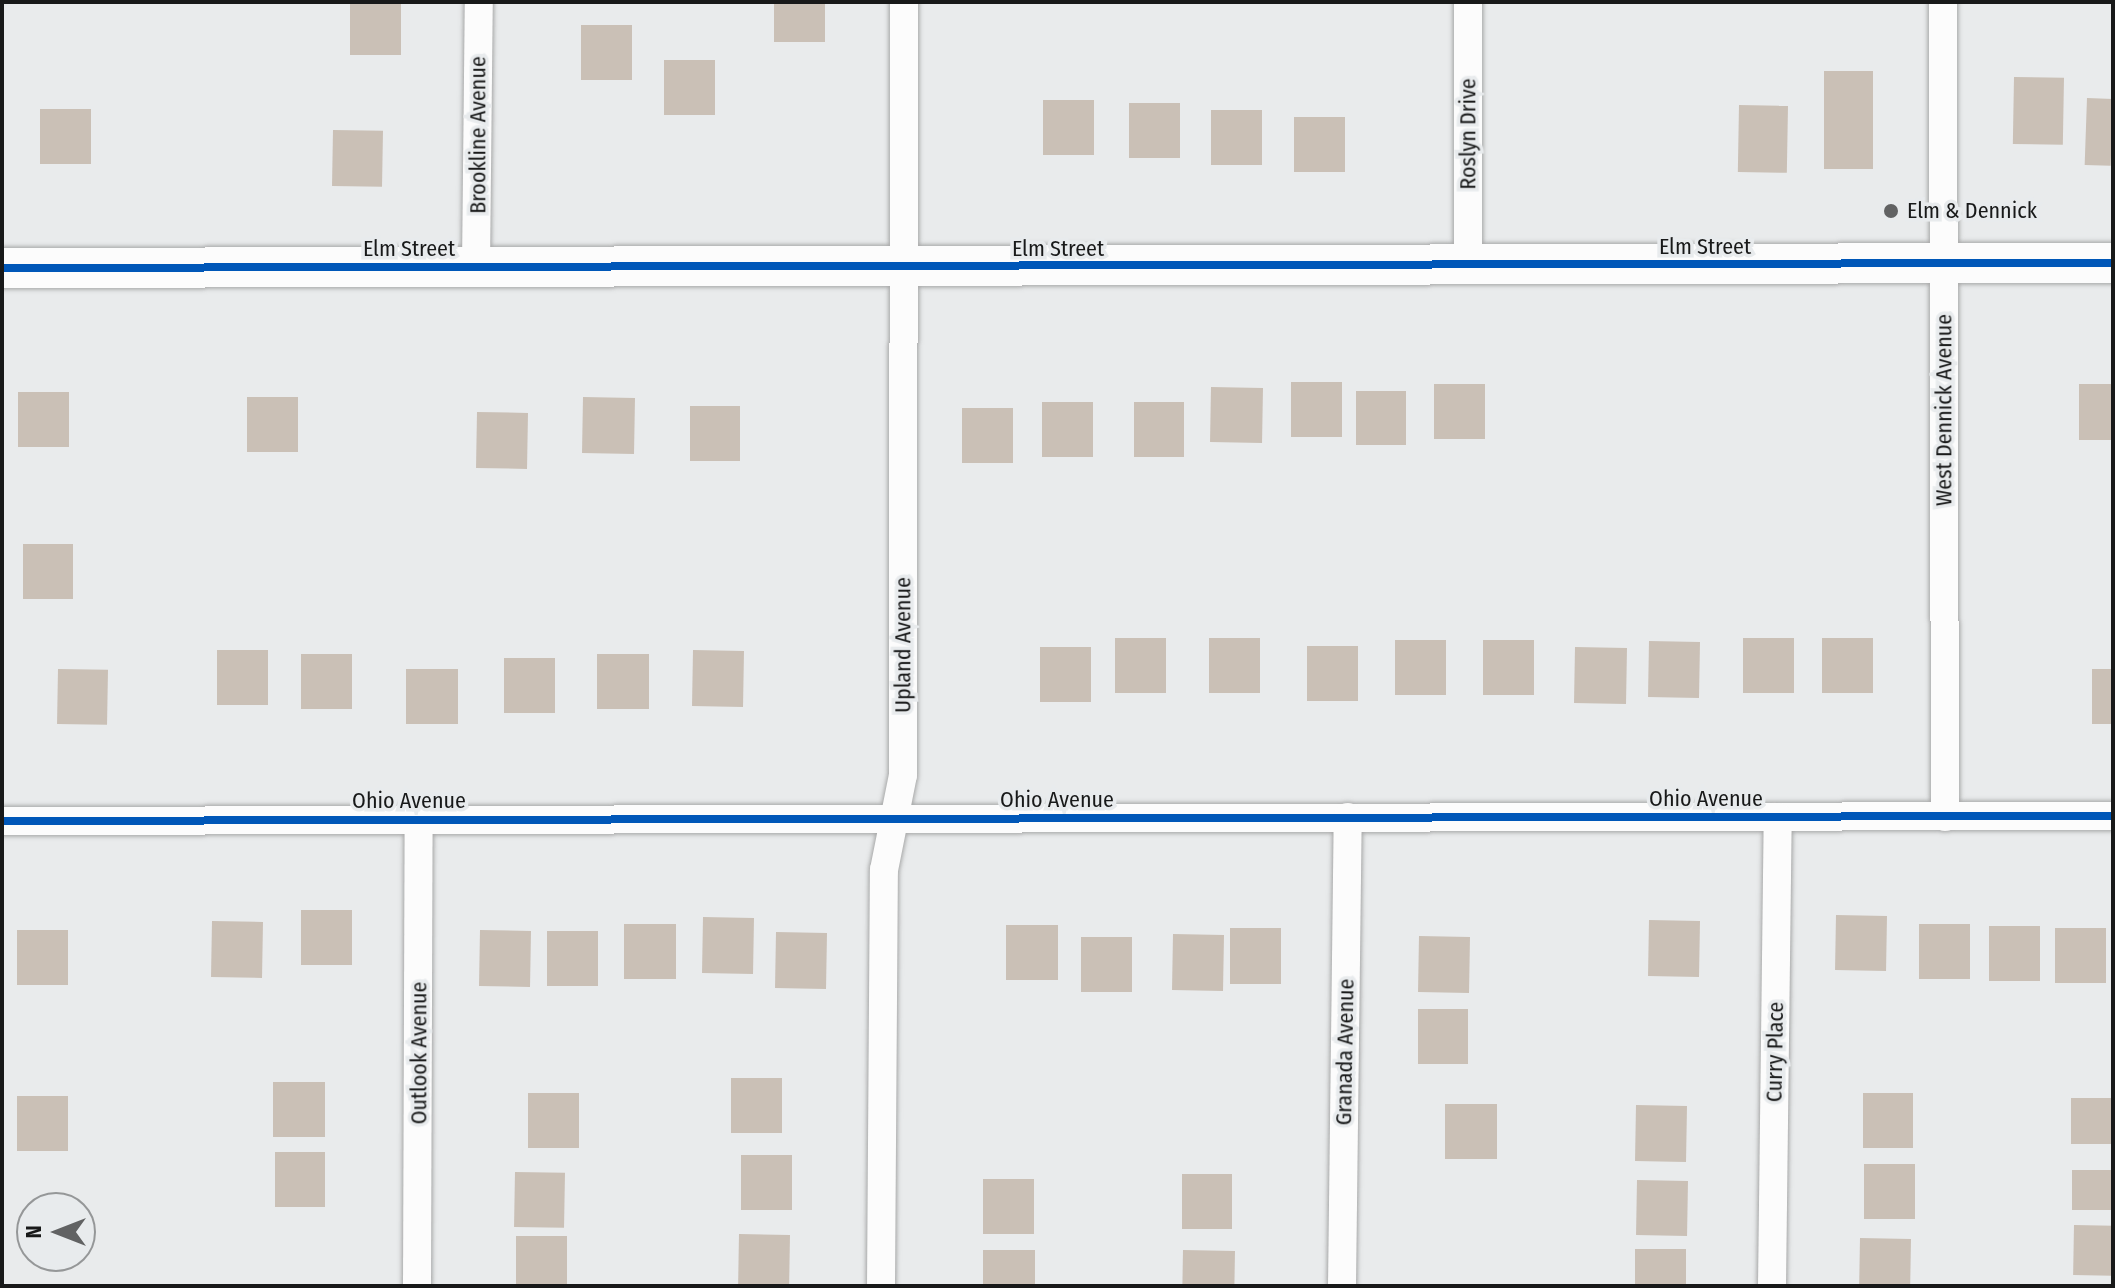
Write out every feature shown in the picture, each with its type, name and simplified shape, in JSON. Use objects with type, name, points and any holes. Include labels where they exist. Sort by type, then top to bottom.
[{"type":"street","name":"Brookline Avenue","points":[[476,267],[479,2]]},
{"type":"street","name":"Upland Avenue","points":[[881,1286],[884,870],[903,775],[904,2]]},
{"type":"street","name":"Roslyn Drive","points":[[1468,2],[1468,267]]},
{"type":"street","name":"West Dennick Avenue","points":[[1943,2],[1945,817]]},
{"type":"street","name":"Elm Street","points":[[2,268],[1468,267],[2113,263]]},
{"type":"street","name":"Ohio Avenue","points":[[2,821],[2113,816]]},
{"type":"street","name":"Granada Avenue","points":[[1342,1286],[1348,817]]},
{"type":"street","name":"Curry Place","points":[[1772,1286],[1778,817]]},
{"type":"street","name":"Outlook Avenue","points":[[417,1286],[419,819]]},
{"type":"building","points":[[350,2],[401,2],[401,55],[350,55]]},
{"type":"building","points":[[774,2],[825,2],[825,42],[774,42]]},
{"type":"building","points":[[581,25],[632,25],[632,80],[581,80]]},
{"type":"building","points":[[664,60],[715,60],[715,115],[664,115]]},
{"type":"building","points":[[1824,71],[1873,71],[1873,169],[1824,169]]},
{"type":"building","points":[[2014,77],[2064,78],[2063,145],[2013,144]]},
{"type":"building","points":[[2087,98],[2113,99],[2111,166],[2085,165]]},
{"type":"building","points":[[1043,100],[1094,100],[1094,155],[1043,155]]},
{"type":"building","points":[[1129,103],[1180,103],[1180,158],[1129,158]]},
{"type":"building","points":[[1739,105],[1788,106],[1787,173],[1738,172]]},
{"type":"building","points":[[40,109],[91,109],[91,164],[40,164]]},
{"type":"building","points":[[1211,110],[1262,110],[1262,165],[1211,165]]},
{"type":"building","points":[[1294,117],[1345,117],[1345,172],[1294,172]]},
{"type":"building","points":[[333,130],[383,131],[382,187],[332,186]]},
{"type":"building","points":[[1291,382],[1342,382],[1342,437],[1291,437]]},
{"type":"building","points":[[1434,384],[1485,384],[1485,439],[1434,439]]},
{"type":"building","points":[[2079,384],[2113,384],[2113,440],[2079,440]]},
{"type":"building","points":[[1211,387],[1263,388],[1262,443],[1210,442]]},
{"type":"building","points":[[1356,391],[1406,391],[1406,445],[1356,445]]},
{"type":"building","points":[[18,392],[69,392],[69,447],[18,447]]},
{"type":"building","points":[[247,397],[298,397],[298,452],[247,452]]},
{"type":"building","points":[[583,397],[635,398],[634,454],[582,453]]},
{"type":"building","points":[[1042,402],[1093,402],[1093,457],[1042,457]]},
{"type":"building","points":[[1134,402],[1184,402],[1184,457],[1134,457]]},
{"type":"building","points":[[690,406],[740,406],[740,461],[690,461]]},
{"type":"building","points":[[962,408],[1013,408],[1013,463],[962,463]]},
{"type":"building","points":[[477,412],[528,413],[527,469],[476,468]]},
{"type":"building","points":[[23,544],[73,544],[73,599],[23,599]]},
{"type":"building","points":[[1115,638],[1166,638],[1166,693],[1115,693]]},
{"type":"building","points":[[1209,638],[1260,638],[1260,693],[1209,693]]},
{"type":"building","points":[[1743,638],[1794,638],[1794,693],[1743,693]]},
{"type":"building","points":[[1822,638],[1873,638],[1873,693],[1822,693]]},
{"type":"building","points":[[1395,640],[1446,640],[1446,695],[1395,695]]},
{"type":"building","points":[[1483,640],[1534,640],[1534,695],[1483,695]]},
{"type":"building","points":[[1649,641],[1700,642],[1699,698],[1648,697]]},
{"type":"building","points":[[1307,646],[1358,646],[1358,701],[1307,701]]},
{"type":"building","points":[[1040,647],[1091,647],[1091,702],[1040,702]]},
{"type":"building","points":[[1575,647],[1627,648],[1626,704],[1574,703]]},
{"type":"building","points":[[217,650],[268,650],[268,705],[217,705]]},
{"type":"building","points":[[693,650],[744,651],[743,707],[692,706]]},
{"type":"building","points":[[301,654],[352,654],[352,709],[301,709]]},
{"type":"building","points":[[597,654],[649,654],[649,709],[597,709]]},
{"type":"building","points":[[504,658],[555,658],[555,713],[504,713]]},
{"type":"building","points":[[58,669],[108,670],[107,725],[57,724]]},
{"type":"building","points":[[406,669],[458,669],[458,724],[406,724]]},
{"type":"building","points":[[2092,669],[2113,669],[2113,724],[2092,724]]},
{"type":"building","points":[[301,910],[352,910],[352,965],[301,965]]},
{"type":"building","points":[[1836,915],[1887,916],[1886,971],[1835,970]]},
{"type":"building","points":[[703,917],[754,918],[753,974],[702,973]]},
{"type":"building","points":[[1649,920],[1700,921],[1699,977],[1648,976]]},
{"type":"building","points":[[212,921],[263,922],[262,978],[211,977]]},
{"type":"building","points":[[624,924],[676,924],[676,979],[624,979]]},
{"type":"building","points":[[1919,924],[1970,924],[1970,979],[1919,979]]},
{"type":"building","points":[[1006,925],[1058,925],[1058,980],[1006,980]]},
{"type":"building","points":[[1989,926],[2040,926],[2040,981],[1989,981]]},
{"type":"building","points":[[1230,928],[1281,928],[1281,984],[1230,984]]},
{"type":"building","points":[[2055,928],[2106,928],[2106,983],[2055,983]]},
{"type":"building","points":[[17,930],[68,930],[68,985],[17,985]]},
{"type":"building","points":[[480,930],[531,931],[530,987],[479,986]]},
{"type":"building","points":[[547,931],[598,931],[598,986],[547,986]]},
{"type":"building","points":[[776,932],[827,933],[826,989],[775,988]]},
{"type":"building","points":[[1173,934],[1224,935],[1223,991],[1172,990]]},
{"type":"building","points":[[1419,936],[1470,937],[1469,993],[1418,992]]},
{"type":"building","points":[[1081,937],[1132,937],[1132,992],[1081,992]]},
{"type":"building","points":[[1418,1009],[1468,1009],[1468,1064],[1418,1064]]},
{"type":"building","points":[[731,1078],[782,1078],[782,1133],[731,1133]]},
{"type":"building","points":[[273,1082],[325,1082],[325,1137],[273,1137]]},
{"type":"building","points":[[528,1093],[579,1093],[579,1148],[528,1148]]},
{"type":"building","points":[[1863,1093],[1913,1093],[1913,1148],[1863,1148]]},
{"type":"building","points":[[17,1096],[68,1096],[68,1151],[17,1151]]},
{"type":"building","points":[[2071,1098],[2113,1098],[2113,1144],[2071,1144]]},
{"type":"building","points":[[1445,1104],[1497,1104],[1497,1159],[1445,1159]]},
{"type":"building","points":[[1636,1105],[1687,1106],[1686,1162],[1635,1161]]},
{"type":"building","points":[[275,1152],[325,1152],[325,1207],[275,1207]]},
{"type":"building","points":[[741,1155],[792,1155],[792,1210],[741,1210]]},
{"type":"building","points":[[1864,1164],[1915,1164],[1915,1219],[1864,1219]]},
{"type":"building","points":[[2072,1170],[2113,1170],[2113,1210],[2072,1210]]},
{"type":"building","points":[[515,1172],[565,1173],[564,1228],[514,1227]]},
{"type":"building","points":[[1182,1174],[1232,1174],[1232,1229],[1182,1229]]},
{"type":"building","points":[[983,1179],[1034,1179],[1034,1234],[983,1234]]},
{"type":"building","points":[[1637,1180],[1688,1181],[1687,1236],[1636,1235]]},
{"type":"building","points":[[2074,1225],[2113,1226],[2112,1276],[2073,1275]]},
{"type":"building","points":[[739,1234],[790,1235],[789,1286],[738,1286]]},
{"type":"building","points":[[516,1236],[567,1236],[567,1286],[516,1286]]},
{"type":"building","points":[[1860,1238],[1911,1239],[1910,1286],[1859,1286]]},
{"type":"building","points":[[1635,1249],[1686,1249],[1686,1286],[1635,1286]]},
{"type":"building","points":[[983,1250],[1035,1250],[1035,1286],[983,1286]]},
{"type":"building","points":[[1183,1250],[1235,1251],[1234,1286],[1182,1286]]},
{"type":"cycle path","points":[[2,268],[2113,263]]},
{"type":"cycle path","points":[[2,821],[2113,816]]},
{"type":"place","name":"Elm & Dennick","points":[[1891,211]]}]
